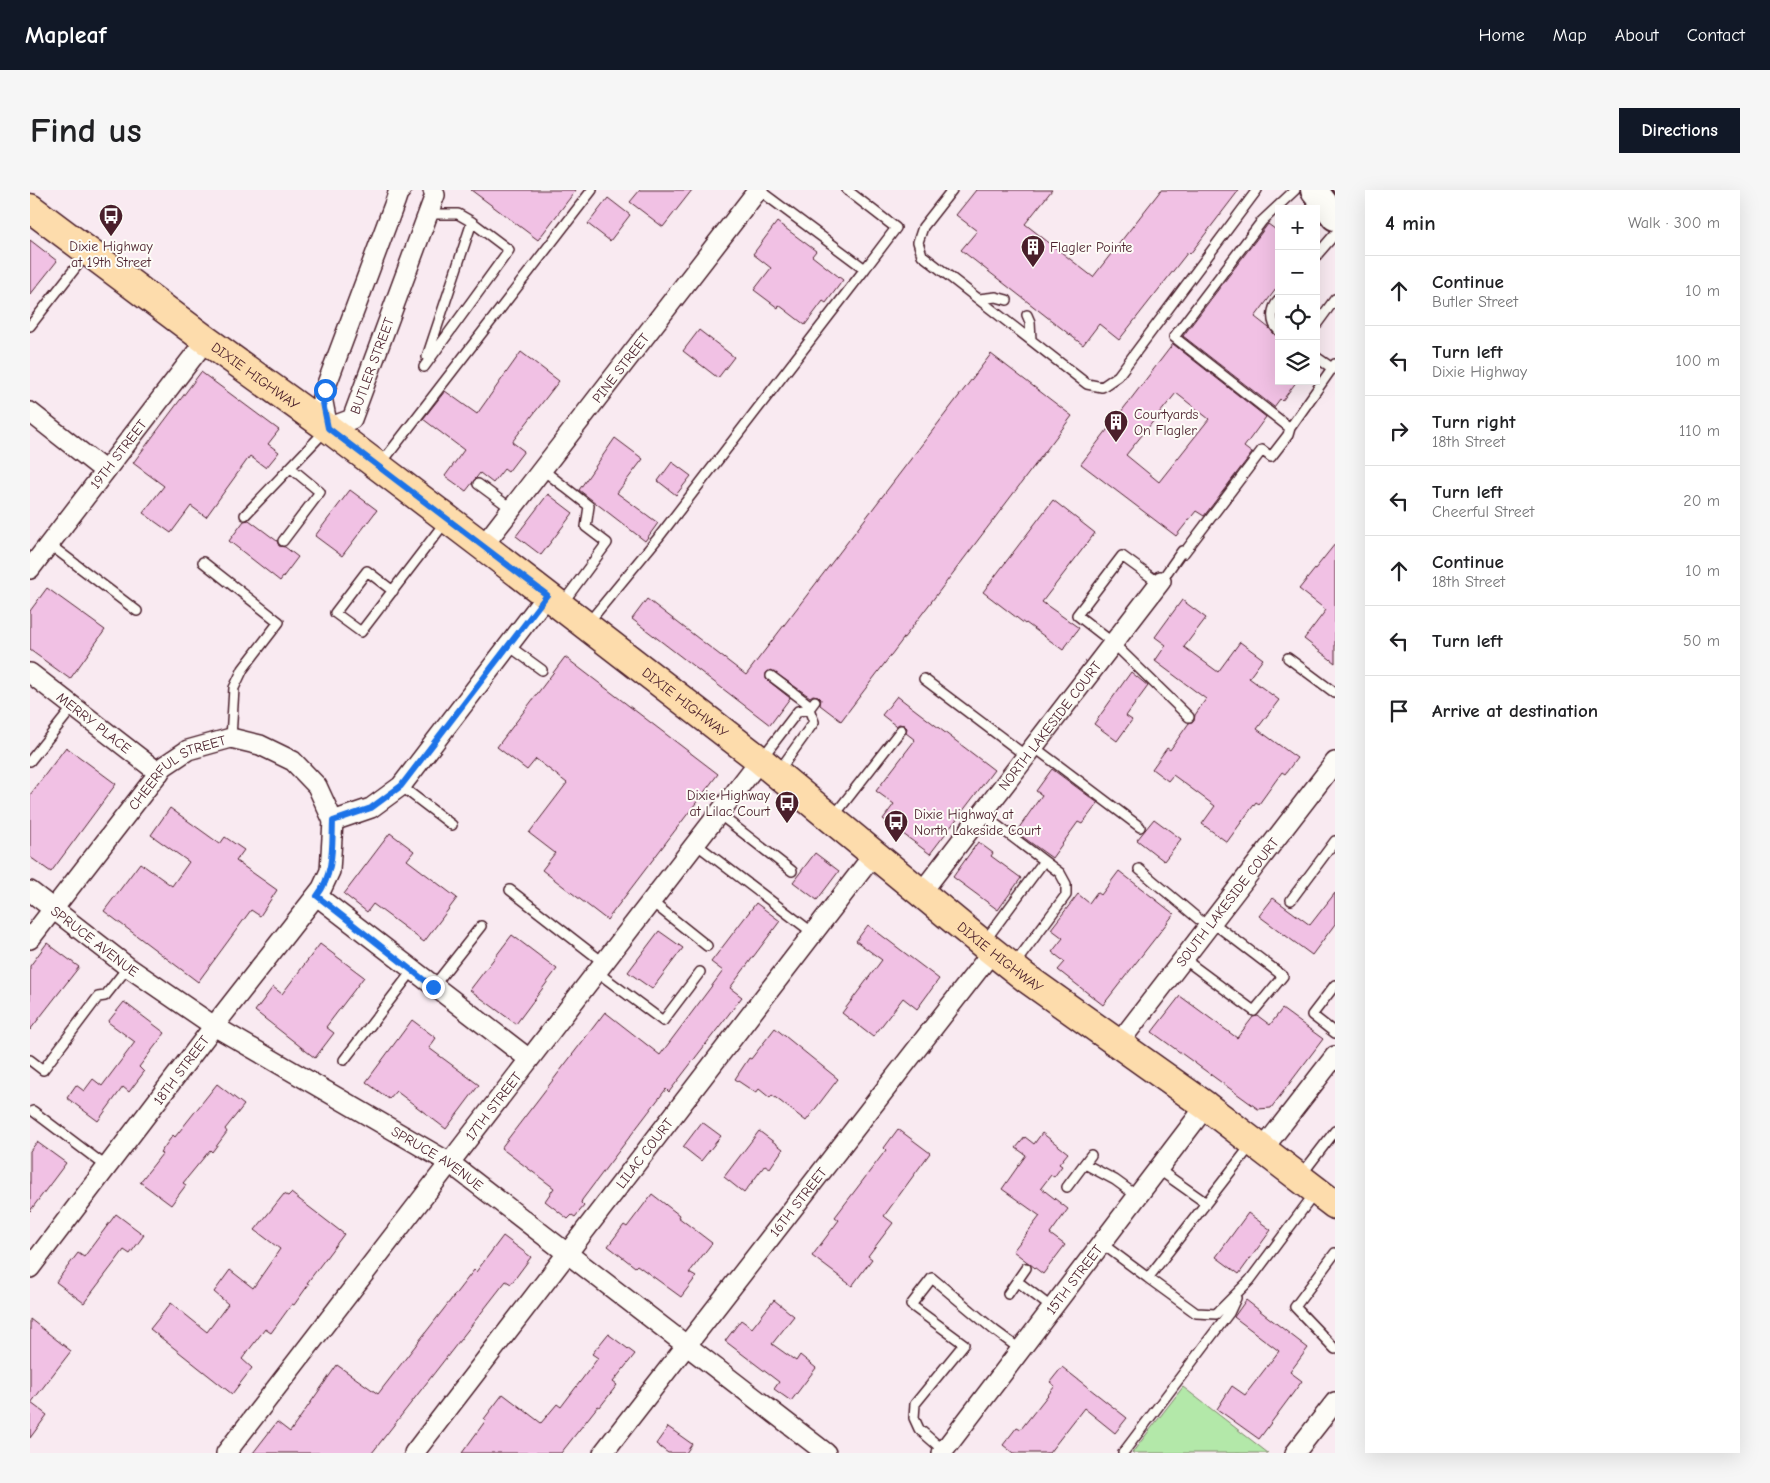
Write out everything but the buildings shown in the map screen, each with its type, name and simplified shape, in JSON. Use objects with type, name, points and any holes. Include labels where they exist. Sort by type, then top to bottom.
[{"type":"main road","name":"DIXIE HIGHWAY","points":[[30,208],[484,546],[768,767],[995,954],[1206,1106],[1317,1191]]},
{"type":"street","name":"BUTLER STREET","points":[[401,190],[394,202],[322,398],[328,428],[352,419],[428,214],[434,195],[433,190]]},
{"type":"street","name":"PINE STREET","points":[[484,546],[758,190]]},
{"type":"street","points":[[1314,190],[1335,217]]},
{"type":"street","name":"19TH STREET","points":[[30,569],[206,340]]},
{"type":"street","points":[[30,412],[105,471]]},
{"type":"street","name":"NORTH LAKESIDE COURT","points":[[921,893],[1160,582]]},
{"type":"street","points":[[333,821],[371,808],[401,786],[508,646],[554,601]]},
{"type":"street","name":"MERRY PLACE","points":[[30,673],[159,773]]},
{"type":"street","name":"CHEERFUL STREET","points":[[30,939],[164,766],[188,750],[231,738],[260,745],[293,761],[316,786],[333,821],[330,871]]},
{"type":"street","name":"SOUTH LAKESIDE COURT","points":[[1118,1044],[1335,762]]},
{"type":"street","name":"17TH STREET","points":[[226,1453],[719,814],[768,767]]},
{"type":"street","name":"LILAC COURT","points":[[414,1453],[874,854]]},
{"type":"street","name":"18TH STREET","points":[[31,1265],[214,1026],[317,896],[330,871]]},
{"type":"street","name":"SPRUCE AVENUE","points":[[30,891],[128,966],[214,1026],[450,1162],[686,1345],[816,1450]]},
{"type":"street","points":[[317,896],[529,1059]]},
{"type":"street","name":"16TH STREET","points":[[603,1453],[995,954]]},
{"type":"street","points":[[1258,1146],[1335,1056]]},
{"type":"street","name":"15TH STREET","points":[[943,1452],[1206,1106]]},
{"type":"street","points":[[1296,1453],[1335,1402]]},
{"type":"lane","points":[[378,467],[592,190]]},
{"type":"lane","points":[[758,190],[865,269]]},
{"type":"lane","points":[[586,626],[658,538],[896,228],[848,190]]},
{"type":"lane","points":[[952,190],[923,227],[918,242],[922,255],[1087,384],[1102,387],[1118,376],[1257,190]]},
{"type":"lane","points":[[1290,428],[1174,337],[1262,221],[1295,190]]},
{"type":"lane","points":[[428,214],[458,214],[472,222],[509,250],[424,367],[472,222]]},
{"type":"lane","points":[[1320,251],[1335,234]]},
{"type":"lane","points":[[30,326],[88,252]]},
{"type":"lane","points":[[979,299],[996,297],[1007,300]]},
{"type":"lane","points":[[1320,319],[1335,298]]},
{"type":"lane","points":[[1275,305],[1272,318],[1275,326]]},
{"type":"lane","points":[[1027,316],[1030,322],[1032,340]]},
{"type":"lane","points":[[1189,717],[1113,643],[1077,615],[1122,556],[1160,582],[1262,450],[1270,457],[1288,435],[1290,428],[1334,366],[1320,359]]},
{"type":"lane","points":[[245,515],[328,428]]},
{"type":"lane","points":[[283,541],[320,492],[291,468]]},
{"type":"lane","points":[[543,470],[589,506],[586,527],[607,543],[554,601]]},
{"type":"lane","points":[[478,484],[512,510]]},
{"type":"lane","points":[[393,590],[367,571],[336,613],[361,632],[393,590],[447,519]]},
{"type":"lane","points":[[49,544],[137,611]]},
{"type":"lane","points":[[203,562],[279,622],[243,669],[234,688],[231,738]]},
{"type":"lane","points":[[508,646],[542,670]]},
{"type":"lane","points":[[1288,658],[1335,693]]},
{"type":"lane","points":[[768,767],[814,722],[812,705],[771,676]]},
{"type":"lane","points":[[924,679],[1140,827]]},
{"type":"lane","points":[[768,767],[798,711],[812,705]]},
{"type":"lane","points":[[30,761],[73,707]]},
{"type":"lane","points":[[832,819],[900,730]]},
{"type":"lane","points":[[401,786],[452,826]]},
{"type":"lane","points":[[719,814],[792,871]]},
{"type":"lane","points":[[982,814],[1060,873],[1066,884],[1066,895],[995,954]]},
{"type":"lane","points":[[1292,900],[1335,841]]},
{"type":"lane","points":[[696,844],[813,933]]},
{"type":"lane","points":[[995,954],[1044,861]]},
{"type":"lane","points":[[1139,869],[1210,924],[1282,976],[1254,1011],[1184,959]]},
{"type":"lane","points":[[510,890],[663,1021],[700,972]]},
{"type":"lane","points":[[652,902],[707,946]]},
{"type":"lane","points":[[433,987],[480,926]]},
{"type":"lane","points":[[30,1060],[44,1070],[98,997],[105,996],[128,966]]},
{"type":"lane","points":[[344,1060],[413,970]]},
{"type":"lane","points":[[1335,985],[1312,1015],[1335,1033]]},
{"type":"lane","points":[[33,1111],[107,1168]]},
{"type":"lane","points":[[1102,1243],[1196,1313],[1216,1314],[1250,1280],[1317,1191],[1335,1131]]},
{"type":"lane","points":[[1148,1278],[1206,1203],[1258,1146]]},
{"type":"lane","points":[[1067,1187],[1091,1155]]},
{"type":"lane","points":[[1084,1164],[1115,1180],[1137,1196]]},
{"type":"lane","points":[[1158,1169],[1206,1203]]},
{"type":"lane","points":[[1335,1253],[1295,1306],[1335,1348]]},
{"type":"lane","points":[[1008,1294],[1026,1268]]},
{"type":"lane","points":[[943,1452],[919,1429],[914,1418],[915,1404],[964,1344],[911,1305],[932,1278],[1021,1350]]},
{"type":"lane","points":[[1017,1281],[1052,1308]]},
{"type":"lane","points":[[1123,1453],[1230,1312],[1239,1291]]},
{"type":"green space","points":[[1183,1387],[1268,1453],[1132,1453]]},
{"type":"place","name":"Dixie Highway at 19th Street","points":[[111,237]]},
{"type":"place","name":"Flagler Pointe","points":[[1033,268]]},
{"type":"place","name":"Courtyards On Flagler","points":[[1116,443]]},
{"type":"place","name":"Dixie Highway at Lilac Court","points":[[787,824]]},
{"type":"place","name":"Dixie Highway at North Lakeside Court","points":[[896,843]]},
{"type":"route","points":[[325,390],[322,398],[328,428],[547,595],[401,786],[371,808],[333,821],[330,871],[317,896],[433,987]]}]
